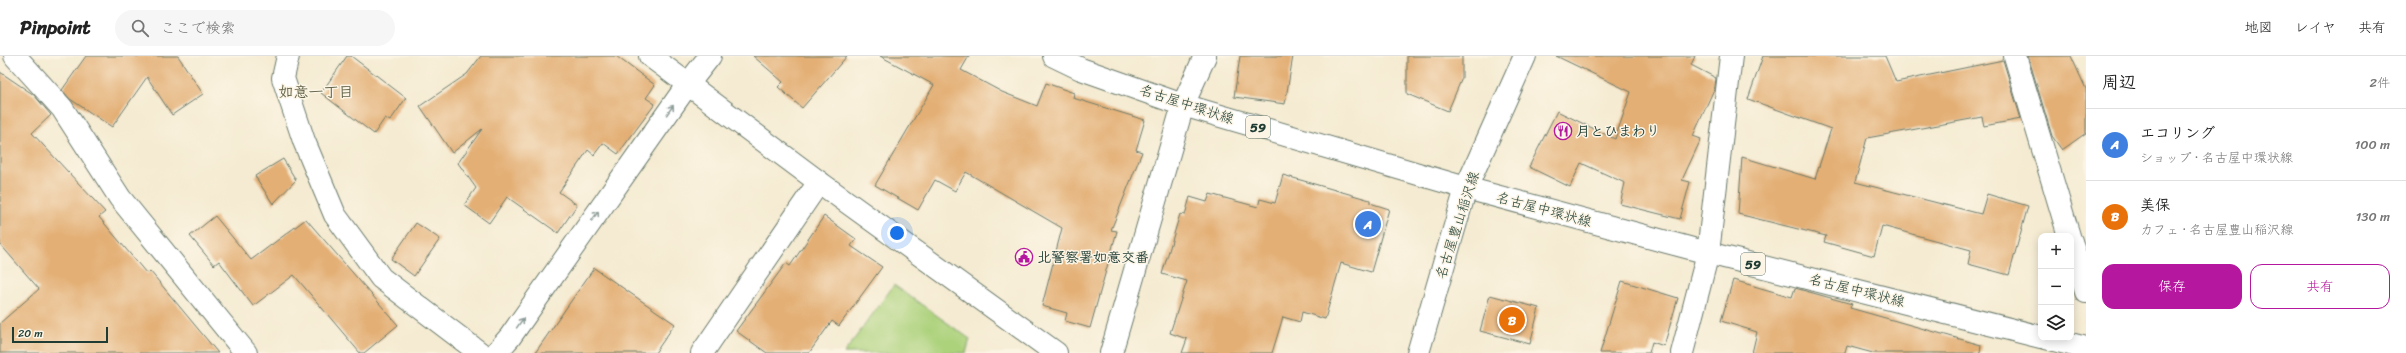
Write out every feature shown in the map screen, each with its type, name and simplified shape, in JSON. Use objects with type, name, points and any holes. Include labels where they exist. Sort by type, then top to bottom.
[{"type":"street","points":[[15,56],[62,108],[120,198],[246,353]]},
{"type":"street","points":[[288,56],[283,78],[304,141],[335,215],[381,278],[480,353]]},
{"type":"street","points":[[650,56],[819,182],[1056,353]]},
{"type":"street","points":[[496,353],[510,336],[688,84],[710,56]]},
{"type":"street","name":"名古屋中環状線","points":[[1054,56],[1081,69],[1183,105],[1466,188],[1708,253],[2038,336]]},
{"type":"street","points":[[1111,353],[1183,105],[1205,56]]},
{"type":"street","name":"名古屋豊山稲沢線","points":[[1418,353],[1466,188],[1525,56]]},
{"type":"street","points":[[1682,353],[1708,253],[1731,56]]},
{"type":"street","points":[[2015,56],[2068,233]]},
{"type":"street","points":[[702,353],[819,182]]},
{"type":"street","points":[[2074,251],[2086,292]]},
{"type":"street","points":[[2058,341],[2086,348]]},
{"type":"green space","points":[[894,285],[970,339],[966,353],[844,353]]},
{"type":"building","points":[[86,56],[178,56],[203,94],[172,115],[147,77],[112,127],[70,99],[62,90]]},
{"type":"building","points":[[347,56],[351,56],[406,98],[390,121],[385,118],[374,134],[321,93]]},
{"type":"building","points":[[481,56],[616,56],[655,85],[646,98],[655,104],[618,154],[603,143],[594,155],[588,150],[559,192],[577,205],[558,233],[507,197],[489,223],[464,205],[476,188],[458,163],[482,129],[452,153],[420,106],[467,74]]},
{"type":"building","points":[[753,56],[847,56],[802,108],[778,87],[783,82]]},
{"type":"building","points":[[880,56],[969,56],[961,70],[1002,92],[1037,106],[1046,83],[1074,93],[1073,98],[1145,120],[1136,150],[1142,152],[1111,230],[1117,231],[1090,328],[1065,321],[1067,313],[1042,306],[1062,228],[966,172],[955,191],[935,180],[918,210],[875,185],[934,85]]},
{"type":"building","points":[[1240,56],[1293,56],[1285,104],[1234,97]]},
{"type":"building","points":[[1407,56],[1462,56],[1462,78],[1448,111],[1407,94]]},
{"type":"building","points":[[1556,56],[1695,56],[1691,65],[1716,78],[1715,87],[1693,136],[1701,139],[1682,180],[1690,182],[1680,219],[1620,204],[1625,183],[1581,163],[1570,187],[1529,167],[1557,111],[1615,139],[1631,92]]},
{"type":"building","points":[[1763,56],[1885,56],[1896,82],[2003,60],[2021,119],[1984,126],[1982,117],[1867,138],[1855,182],[1981,214],[1987,194],[2028,206],[2009,275],[1968,264],[1971,250],[1882,226],[1874,256],[1824,242],[1826,236],[1738,214],[1742,157],[1815,179],[1831,129],[1748,99]]},
{"type":"building","points":[[2028,56],[2071,56],[2086,89],[2086,133],[2062,150],[2052,136]]},
{"type":"building","points":[[0,72],[34,95],[51,115],[32,133],[105,212],[99,217],[147,274],[150,271],[218,353],[0,353],[0,323],[39,289],[0,244]]},
{"type":"building","points":[[283,159],[296,180],[273,204],[255,176]]},
{"type":"building","points":[[1283,175],[1370,200],[1370,203],[1389,209],[1371,272],[1341,263],[1325,319],[1302,312],[1300,322],[1283,317],[1272,353],[1182,353],[1187,339],[1170,333],[1187,281],[1162,274],[1180,214],[1185,215],[1190,197],[1207,202],[1210,194],[1258,207],[1260,199],[1275,203]]},
{"type":"building","points":[[215,216],[251,260],[306,219],[398,325],[364,353],[360,353],[294,275],[253,306],[219,261],[214,265],[190,236]]},
{"type":"building","points":[[824,216],[856,239],[851,246],[882,267],[839,326],[832,321],[809,353],[767,353],[736,331],[786,263],[790,266]]},
{"type":"building","points":[[416,223],[440,239],[414,276],[391,259]]},
{"type":"building","points":[[594,268],[675,324],[655,353],[535,353]]},
{"type":"building","points":[[1733,280],[1792,297],[1795,288],[1852,304],[1850,308],[1981,345],[1980,353],[1873,353],[1847,346],[1845,353],[1752,353],[1757,332],[1721,321]]},
{"type":"building","points":[[1622,281],[1678,298],[1664,346],[1652,342],[1649,353],[1600,353]]},
{"type":"building","points":[[1490,295],[1539,308],[1530,344],[1480,331]]},
{"type":"place","name":"月とひまわり","points":[[1563,131]]},
{"type":"place","name":"エコリング","points":[[1368,224]]},
{"type":"place","name":"北警察署如意交番","points":[[1024,257]]},
{"type":"place","name":"美保","points":[[1512,320]]},
{"type":"district","name":"如意一丁目","points":[[316,92]]}]
